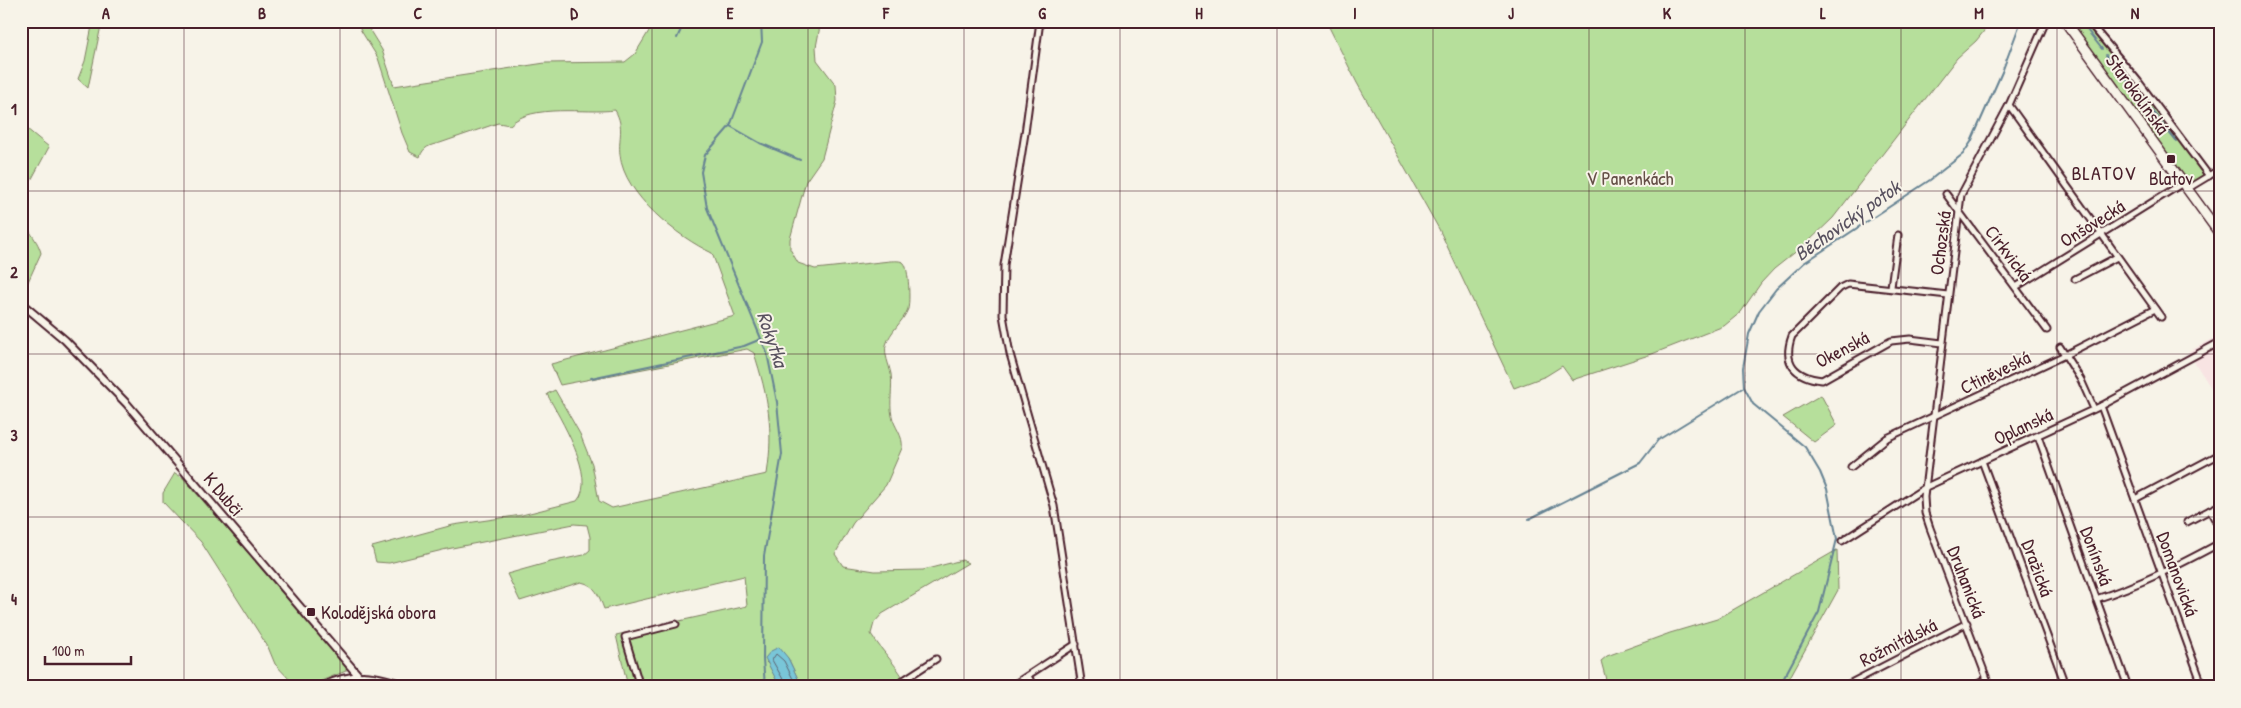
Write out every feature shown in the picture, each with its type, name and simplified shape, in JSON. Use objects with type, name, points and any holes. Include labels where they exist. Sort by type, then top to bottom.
[{"type":"main road","name":"Starokolínská","points":[[2065,21],[2220,234]]},
{"type":"street","points":[[1040,21],[1025,133],[1004,265],[1002,315],[1010,354],[1054,506],[1082,687]]},
{"type":"street","name":"Ochozská","points":[[1926,486],[1958,211],[1965,186],[2009,105],[2046,21]]},
{"type":"street","name":"Starokolínská","points":[[2088,21],[2143,87],[2208,176]]},
{"type":"street","points":[[2009,105],[2161,317]]},
{"type":"street","name":"Onšovecká","points":[[2016,288],[2185,186],[2220,169]]},
{"type":"street","name":"Církvická","points":[[1946,194],[2047,330]]},
{"type":"street","points":[[1891,287],[1898,235]]},
{"type":"street","points":[[2075,279],[2117,257]]},
{"type":"street","name":"Okenská","points":[[1942,343],[1910,338],[1891,341],[1822,380],[1801,375],[1793,368],[1788,358],[1788,346],[1792,336],[1840,288],[1848,284],[1857,283],[1948,295]]},
{"type":"street","name":"K Dubči","points":[[21,303],[64,340],[127,404],[358,675]]},
{"type":"street","name":"Ctiněveská","points":[[1851,467],[1887,438],[2066,355],[2155,309]]},
{"type":"street","name":"Oplanská","points":[[1842,541],[1926,486],[2101,406],[2220,342]]},
{"type":"street","points":[[2060,348],[2081,380],[2094,409]]},
{"type":"street","name":"Domanovická","points":[[2101,406],[2203,687]]},
{"type":"street","name":"Donínská","points":[[2038,436],[2128,687]]},
{"type":"street","points":[[2135,499],[2220,454]]},
{"type":"street","name":"Dražická","points":[[1982,461],[2066,687]]},
{"type":"street","name":"Druhanická","points":[[1926,486],[1924,497],[1925,513],[1990,687]]},
{"type":"street","points":[[2187,522],[2220,505]]},
{"type":"street","points":[[2210,510],[2220,529]]},
{"type":"street","points":[[2096,600],[2163,574],[2220,543]]},
{"type":"street","points":[[640,687],[625,637],[676,624]]},
{"type":"street","name":"Rožmitálská","points":[[1843,687],[1967,624]]},
{"type":"street","points":[[1010,687],[1076,644]]},
{"type":"street","points":[[906,687],[902,681],[936,659]]},
{"type":"street","points":[[321,687],[343,678],[358,675],[376,676],[409,687]]},
{"type":"street","points":[[1028,676],[1034,687]]},
{"type":"street","points":[[1972,687],[1987,679]]},
{"type":"street","points":[[2216,687],[2220,685]]},
{"type":"shaded area","points":[[2220,335],[2220,402],[2188,352]]},
{"type":"green space","points":[[93,21],[102,21],[88,88],[78,79],[85,61]]},
{"type":"green space","points":[[355,21],[364,21],[382,50],[394,86],[545,63],[625,62],[635,54],[655,21],[821,21],[816,47],[817,60],[836,85],[837,101],[822,158],[806,181],[790,239],[790,249],[798,263],[815,269],[901,261],[906,266],[909,293],[908,309],[890,335],[886,345],[886,356],[892,385],[892,416],[902,439],[902,448],[886,485],[853,523],[835,554],[843,566],[875,571],[923,570],[962,560],[968,563],[882,614],[874,623],[871,634],[908,687],[802,687],[788,658],[766,662],[770,666],[780,687],[628,687],[616,635],[747,606],[744,576],[604,609],[594,588],[581,582],[520,601],[507,574],[584,555],[590,550],[590,537],[587,525],[574,524],[447,549],[389,563],[376,562],[372,547],[453,525],[522,515],[577,501],[582,491],[583,478],[574,447],[547,394],[555,390],[580,434],[592,464],[599,501],[612,508],[767,474],[770,427],[759,369],[754,353],[747,349],[560,385],[551,364],[735,316],[712,253],[698,246],[669,226],[631,185],[620,155],[620,122],[615,110],[560,111],[531,114],[519,118],[510,125],[498,123],[430,146],[423,151],[420,157],[410,152],[378,58]]},
{"type":"green space","name":"V Panenkách","points":[[1326,21],[1992,21],[1976,41],[1957,58],[1833,218],[1808,242],[1774,269],[1761,283],[1741,312],[1724,326],[1652,354],[1572,380],[1562,366],[1546,376],[1514,388],[1439,229],[1357,83]]},
{"type":"green space","points":[[2065,21],[2088,21],[2148,94],[2209,176],[2187,189]]},
{"type":"green space","points":[[21,124],[49,147],[21,199]]},
{"type":"green space","points":[[25,210],[26,222],[41,253],[27,284],[24,298],[21,295],[21,216]]},
{"type":"green space","points":[[1821,395],[1837,425],[1814,442],[1783,417]]},
{"type":"green space","points":[[175,473],[183,478],[346,665],[346,671],[306,687],[288,687],[290,680],[275,664],[268,647],[201,542],[163,502],[163,493]]},
{"type":"green space","points":[[1837,550],[1838,590],[1790,677],[1791,687],[1608,687],[1601,661],[1607,656],[1670,633],[1717,619]]},
{"type":"water","points":[[779,647],[788,658],[802,687],[780,687],[765,658],[771,651]]},
{"type":"waterway","points":[[677,38],[685,21]]},
{"type":"waterway","name":"Rokytka","points":[[761,21],[762,42],[730,126],[705,155],[701,172],[707,208],[767,353],[777,402],[782,454],[764,556],[763,659],[765,687]]},
{"type":"waterway","name":"Běchovický potok","points":[[1779,687],[1819,612],[1837,539],[1827,489],[1820,472],[1805,447],[1753,404],[1744,387],[1743,368],[1749,334],[1759,311],[1776,289],[1804,263],[1930,180],[1963,154],[1971,142],[2002,72],[2021,21]]},
{"type":"waterway","points":[[2080,21],[2102,49]]},
{"type":"waterway","points":[[2106,55],[2122,74]]},
{"type":"waterway","points":[[2126,79],[2176,141]]},
{"type":"waterway","points":[[730,126],[760,143],[800,160]]},
{"type":"waterway","points":[[591,378],[744,346],[761,339]]},
{"type":"waterway","points":[[1557,505],[1640,463],[1658,440],[1744,387]]},
{"type":"waterway","points":[[1529,519],[1555,506]]},
{"type":"place","name":"Blatov","points":[[2171,159]]},
{"type":"place","name":"Kolodějská obora","points":[[311,612]]},
{"type":"district","name":"BLATOV","points":[[2104,172]]}]
